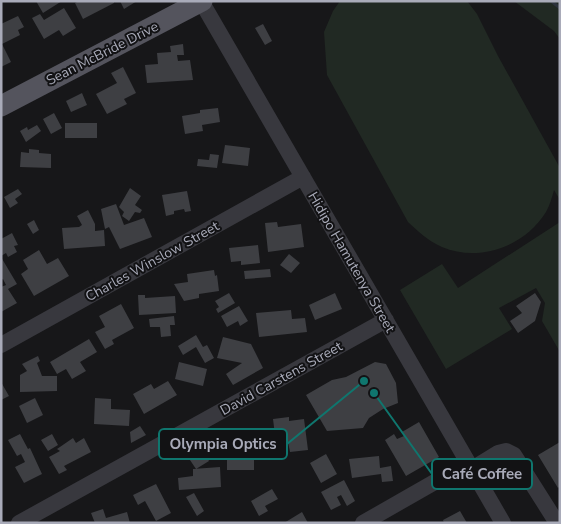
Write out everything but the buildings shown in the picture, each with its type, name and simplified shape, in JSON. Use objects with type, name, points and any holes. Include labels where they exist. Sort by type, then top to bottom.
[{"type":"main road","name":"Sean McBride Drive","points":[[1,106],[202,1]]},
{"type":"street","name":"Hidipo Hamutenya Street","points":[[202,1],[503,523]]},
{"type":"street","name":"Charles Winslow Street","points":[[1,345],[303,177]]},
{"type":"street","name":"David Carstens Street","points":[[19,523],[386,320]]},
{"type":"street","points":[[363,523],[470,466],[506,451],[514,455],[558,523]]},
{"type":"shaded area","points":[[340,1],[467,1],[477,14],[560,168],[560,200],[554,190],[546,212],[526,234],[500,248],[486,252],[471,253],[437,245],[408,222],[327,75],[324,32],[333,11]]},
{"type":"shaded area","points":[[514,1],[560,1],[560,39],[554,31]]},
{"type":"shaded area","points":[[560,222],[560,352],[542,321],[545,303],[536,288],[499,308],[512,329],[446,369],[400,290],[442,264],[458,288]]},
{"type":"waterway","points":[[551,1],[560,8]]},
{"type":"place","name":"Olympia Optics","points":[[364,381]]},
{"type":"place","name":"Café Coffee","points":[[374,393]]}]
